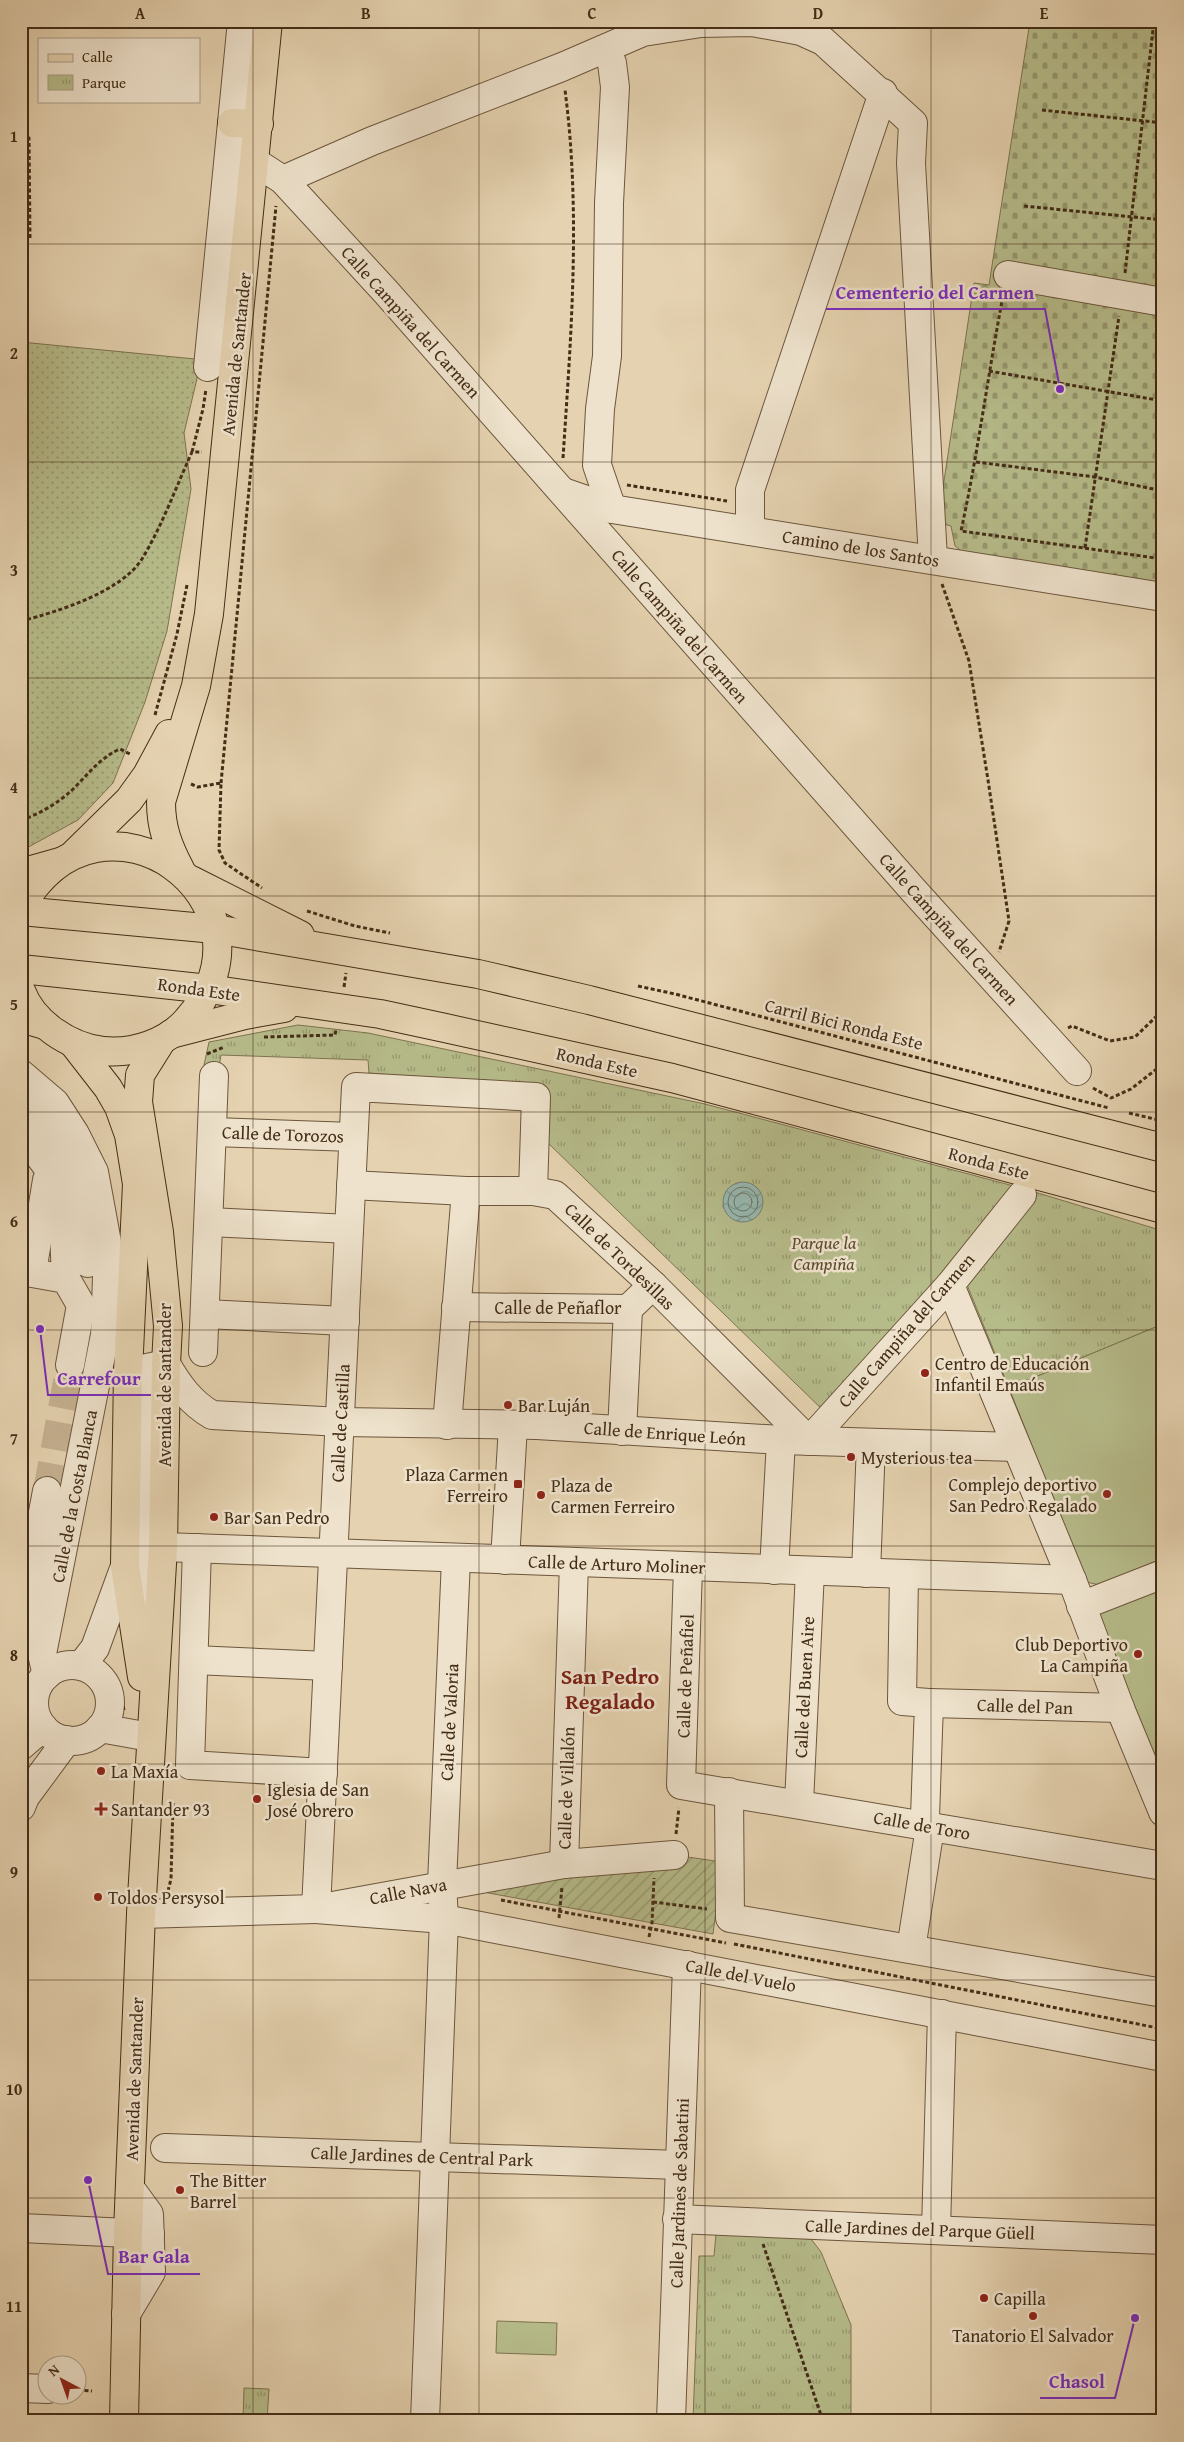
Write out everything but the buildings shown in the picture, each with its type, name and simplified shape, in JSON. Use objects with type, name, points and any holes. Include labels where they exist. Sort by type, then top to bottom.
[{"type":"main road","name":"Avenida de Santander","points":[[124,2421],[126,2314],[139,2233],[130,2188],[150,1737],[163,1546],[168,1326],[159,1232],[138,1102],[140,1075],[166,1037],[198,1008],[209,989],[217,957],[215,929],[208,906],[185,874],[165,840],[161,821],[161,802],[196,686],[209,614],[268,21]]},
{"type":"main road","points":[[232,123],[259,124]]},
{"type":"main road","name":"Avenida de Santander","points":[[21,907],[33,886],[67,858],[129,800],[146,775],[196,686]]},
{"type":"main road","points":[[21,873],[100,847],[119,846],[145,851],[163,858],[185,874],[321,946]]},
{"type":"main road","points":[[21,911],[215,929],[321,946],[352,938],[478,974],[588,1000],[1163,1148]]},
{"type":"main road","name":"Ronda Este","points":[[21,969],[209,989],[340,1008],[445,1028],[672,1078],[1163,1209]]},
{"type":"main road","points":[[21,991],[33,1022],[73,1043],[92,1050],[113,1052],[133,1050],[166,1037],[245,1015],[307,1004]]},
{"type":"main road","name":"Avenida de Santander","points":[[73,1043],[108,1088],[119,1107],[130,1136],[137,1184],[137,1381],[125,1566],[150,1737]]},
{"type":"street","name":"Avenida de Santander","points":[[208,367],[242,21]]},
{"type":"street","points":[[280,178],[562,67],[643,32],[701,23],[752,22],[801,31],[823,41],[913,122],[910,162],[933,559]]},
{"type":"street","points":[[606,49],[612,63],[615,87],[609,203],[607,356],[600,409],[597,465],[612,509]]},
{"type":"street","points":[[750,518],[750,490],[883,93]]},
{"type":"street","name":"Calle Campiña del Carmen","points":[[255,162],[280,178],[386,292],[1077,1071]]},
{"type":"street","points":[[1008,275],[1163,302]]},
{"type":"street","name":"Camino de los Santos","points":[[561,491],[612,509],[750,518],[933,559],[1163,597]]},
{"type":"street","points":[[203,1352],[213,1132],[209,1066]]},
{"type":"street","name":"Calle de la Costa Blanca","points":[[21,1074],[55,1103],[75,1134],[94,1172],[108,1248],[105,1335],[44,1664]]},
{"type":"street","name":"Calle de Castilla","points":[[316,1908],[356,1087],[536,1097],[533,1191]]},
{"type":"street","points":[[21,1104],[51,1138],[72,1180],[79,1225],[88,1263]]},
{"type":"street","points":[[21,1131],[49,1169],[64,1230],[66,1279],[81,1305],[70,1365]]},
{"type":"street","name":"Calle de Torozos","points":[[213,1132],[354,1137]]},
{"type":"street","points":[[49,1169],[26,1271],[66,1279]]},
{"type":"street","name":"Calle de Tordesillas","points":[[351,1185],[466,1191],[533,1191],[556,1195],[652,1285],[808,1441]]},
{"type":"street","points":[[447,1425],[466,1191]]},
{"type":"street","name":"Calle Campiña del Carmen","points":[[808,1441],[950,1284],[1022,1195]]},
{"type":"street","points":[[209,1222],[349,1229]]},
{"type":"street","points":[[950,1284],[1072,1580],[1120,1708],[1163,1812]]},
{"type":"street","name":"Calle de Peñaflor","points":[[456,1307],[628,1309],[652,1285]]},
{"type":"street","points":[[622,1431],[628,1309]]},
{"type":"street","points":[[206,1314],[345,1321]]},
{"type":"street","points":[[156,1649],[139,1546],[137,1381],[166,1364]]},
{"type":"street","name":"Calle de Enrique León","points":[[166,1364],[178,1386],[202,1410],[212,1415],[340,1422],[537,1425],[781,1440],[1016,1447]]},
{"type":"street","points":[[505,1560],[513,1426]]},
{"type":"street","points":[[774,1570],[781,1440]]},
{"type":"street","points":[[866,1573],[871,1443]]},
{"type":"street","points":[[37,1506],[25,1608],[44,1664],[41,1682],[34,1702],[38,1719],[50,1734],[67,1740],[86,1738],[100,1728],[110,1709],[108,1691],[100,1677],[81,1666],[44,1664]]},
{"type":"street","name":"Calle de Arturo Moliner","points":[[163,1546],[456,1559],[1072,1580]]},
{"type":"street","points":[[197,1548],[190,1765],[323,1773]]},
{"type":"street","name":"Calle de Valoria","points":[[425,2421],[444,1919],[442,1884],[456,1559]]},
{"type":"street","name":"Calle de Villalón","points":[[564,1864],[574,1562]]},
{"type":"street","name":"Avenida de Santander","points":[[81,1666],[95,1648],[125,1566]]},
{"type":"street","name":"Calle de Peñafiel","points":[[681,1785],[688,1567]]},
{"type":"street","name":"Calle del Buen Aire","points":[[799,1803],[810,1571]]},
{"type":"street","name":"Calle del Pan","points":[[904,1574],[902,1701],[1120,1708]]},
{"type":"street","points":[[1082,1606],[1163,1574]]},
{"type":"street","points":[[194,1660],[328,1666]]},
{"type":"street","points":[[911,1949],[929,1834],[925,1817],[929,1703]]},
{"type":"street","points":[[21,1746],[43,1727]]},
{"type":"street","points":[[100,1728],[150,1737]]},
{"type":"street","points":[[22,1799],[67,1740]]},
{"type":"street","name":"Calle de Toro","points":[[681,1785],[799,1803],[1163,1866]]},
{"type":"street","points":[[729,1792],[730,1915],[911,1949],[1163,1992]]},
{"type":"street","name":"Calle Nava","points":[[141,1914],[316,1908],[442,1884],[564,1864],[664,1855]]},
{"type":"street","name":"Calle del Vuelo","points":[[316,1908],[444,1919],[1163,2056]]},
{"type":"street","name":"Calle Jardines de Sabatini","points":[[671,2421],[687,1965]]},
{"type":"street","points":[[936,2230],[942,2014]]},
{"type":"street","name":"Calle Jardines de Central Park","points":[[165,2148],[680,2165]]},
{"type":"street","name":"Calle Jardines del Parque Güell","points":[[677,2219],[1163,2240]]},
{"type":"street","points":[[21,2228],[139,2233]]},
{"type":"street","points":[[21,2388],[38,2389]]},
{"type":"path","points":[[561,491],[573,298],[573,194],[568,111],[562,67]]},
{"type":"path","points":[[1042,110],[1163,123]]},
{"type":"path","points":[[21,138],[29,138],[30,238]]},
{"type":"path","points":[[270,893],[225,863],[219,850],[221,783],[280,178]]},
{"type":"path","points":[[1024,206],[1163,220]]},
{"type":"path","points":[[1008,275],[989,371],[976,462],[961,531],[1163,559]]},
{"type":"path","points":[[21,621],[83,600],[122,579],[141,560],[192,452],[203,409],[208,367]]},
{"type":"path","points":[[989,371],[1163,401]]},
{"type":"path","points":[[192,452],[226,454]]},
{"type":"path","points":[[976,462],[1095,477],[1163,491]]},
{"type":"path","points":[[603,483],[646,487],[750,518]]},
{"type":"path","points":[[933,559],[969,661],[1009,921],[991,976]]},
{"type":"path","points":[[154,716],[177,634],[187,582]]},
{"type":"path","points":[[21,820],[31,818],[70,793],[109,754],[120,749],[134,756]]},
{"type":"path","points":[[185,782],[198,787],[221,783]]},
{"type":"path","points":[[301,909],[352,938],[392,934]]},
{"type":"path","points":[[256,1039],[288,1035],[335,1035],[352,938]]},
{"type":"path","name":"Carril Bici Ronda Este","points":[[629,984],[1118,1110]]},
{"type":"path","points":[[1045,1036],[1072,1026],[1110,1041],[1135,1037],[1163,1010]]},
{"type":"path","points":[[209,1066],[209,1051],[228,1045]]},
{"type":"path","points":[[1077,1071],[1094,1088],[1111,1098],[1131,1089],[1163,1064]]},
{"type":"path","points":[[1127,1112],[1163,1122]]},
{"type":"path","points":[[645,1956],[651,1928],[653,1902],[681,1785]]},
{"type":"path","points":[[558,1940],[564,1864]]},
{"type":"path","name":"Calle del Vuelo","points":[[492,1898],[1163,2029]]},
{"type":"path","points":[[653,1902],[730,1915]]},
{"type":"path","points":[[755,2222],[823,2421]]},
{"type":"path","points":[[88,2391],[92,2391]]},
{"type":"green space","points":[[1030,21],[1163,21],[1163,586],[963,552],[955,546],[951,526],[943,524],[942,494],[974,283],[989,285]]},
{"type":"green space","points":[[21,342],[195,359],[200,366],[184,433],[191,489],[167,631],[145,702],[113,783],[78,820],[21,851]]},
{"type":"green space","name":"Parque la Campiña","points":[[298,1025],[368,1033],[705,1104],[1025,1189],[1163,1231],[1163,1324],[1009,1388],[961,1270],[830,1417],[547,1142],[521,1086],[369,1073],[368,1060],[221,1055],[218,1073],[204,1065],[209,1042]]},
{"type":"green space","name":"Complejo deportivo San Pedro Regalado","points":[[1163,1324],[1163,1558],[1100,1585],[1086,1582],[1009,1388]]},
{"type":"green space","name":"Club Deportivo La Campiña","points":[[1163,1587],[1163,1777],[1096,1614]]},
{"type":"green space","points":[[674,1855],[722,1862],[713,1934],[472,1890]]},
{"type":"green space","points":[[716,2234],[811,2239],[821,2252],[851,2325],[851,2421],[693,2421],[699,2256],[714,2256]]},
{"type":"green space","points":[[497,2321],[557,2323],[556,2355],[496,2353]]},
{"type":"green space","points":[[244,2388],[269,2389],[267,2421],[243,2421]]},
{"type":"water","points":[[739,1182],[747,1182],[754,1185],[760,1191],[763,1202],[760,1213],[754,1219],[747,1222],[739,1222],[732,1219],[726,1213],[723,1206],[723,1198],[726,1191],[732,1185]]},
{"type":"tunnel","points":[[47,1491],[70,1365]]},
{"type":"place","name":"Cementerio del Carmen","points":[[1060,389]]},
{"type":"place","name":"Carrefour","points":[[40,1329]]},
{"type":"place","name":"Centro de Educación Infantil Emaús","points":[[925,1373]]},
{"type":"place","name":"Bar Luján","points":[[508,1405]]},
{"type":"place","name":"Mysterious tea","points":[[851,1457]]},
{"type":"place","name":"Plaza Carmen Ferreiro","points":[[518,1484]]},
{"type":"place","name":"Complejo deportivo San Pedro Regalado","points":[[1107,1494]]},
{"type":"place","name":"Plaza de Carmen Ferreiro","points":[[541,1495]]},
{"type":"place","name":"Bar San Pedro","points":[[214,1517]]},
{"type":"place","name":"Club Deportivo La Campiña","points":[[1138,1654]]},
{"type":"place","name":"La Maxía","points":[[101,1771]]},
{"type":"place","name":"Iglesia de San José Obrero","points":[[257,1799]]},
{"type":"place","name":"Santander 93","points":[[101,1809]]},
{"type":"place","name":"Toldos Persysol","points":[[98,1897]]},
{"type":"place","name":"Bar Gala","points":[[88,2180]]},
{"type":"place","name":"The Bitter Barrel","points":[[180,2190]]},
{"type":"place","name":"Capilla","points":[[984,2298]]},
{"type":"place","name":"Tanatorio El Salvador","points":[[1033,2316]]},
{"type":"place","name":"Chasol","points":[[1135,2318]]},
{"type":"district","name":"San Pedro Regalado","points":[[610,1688]]}]
